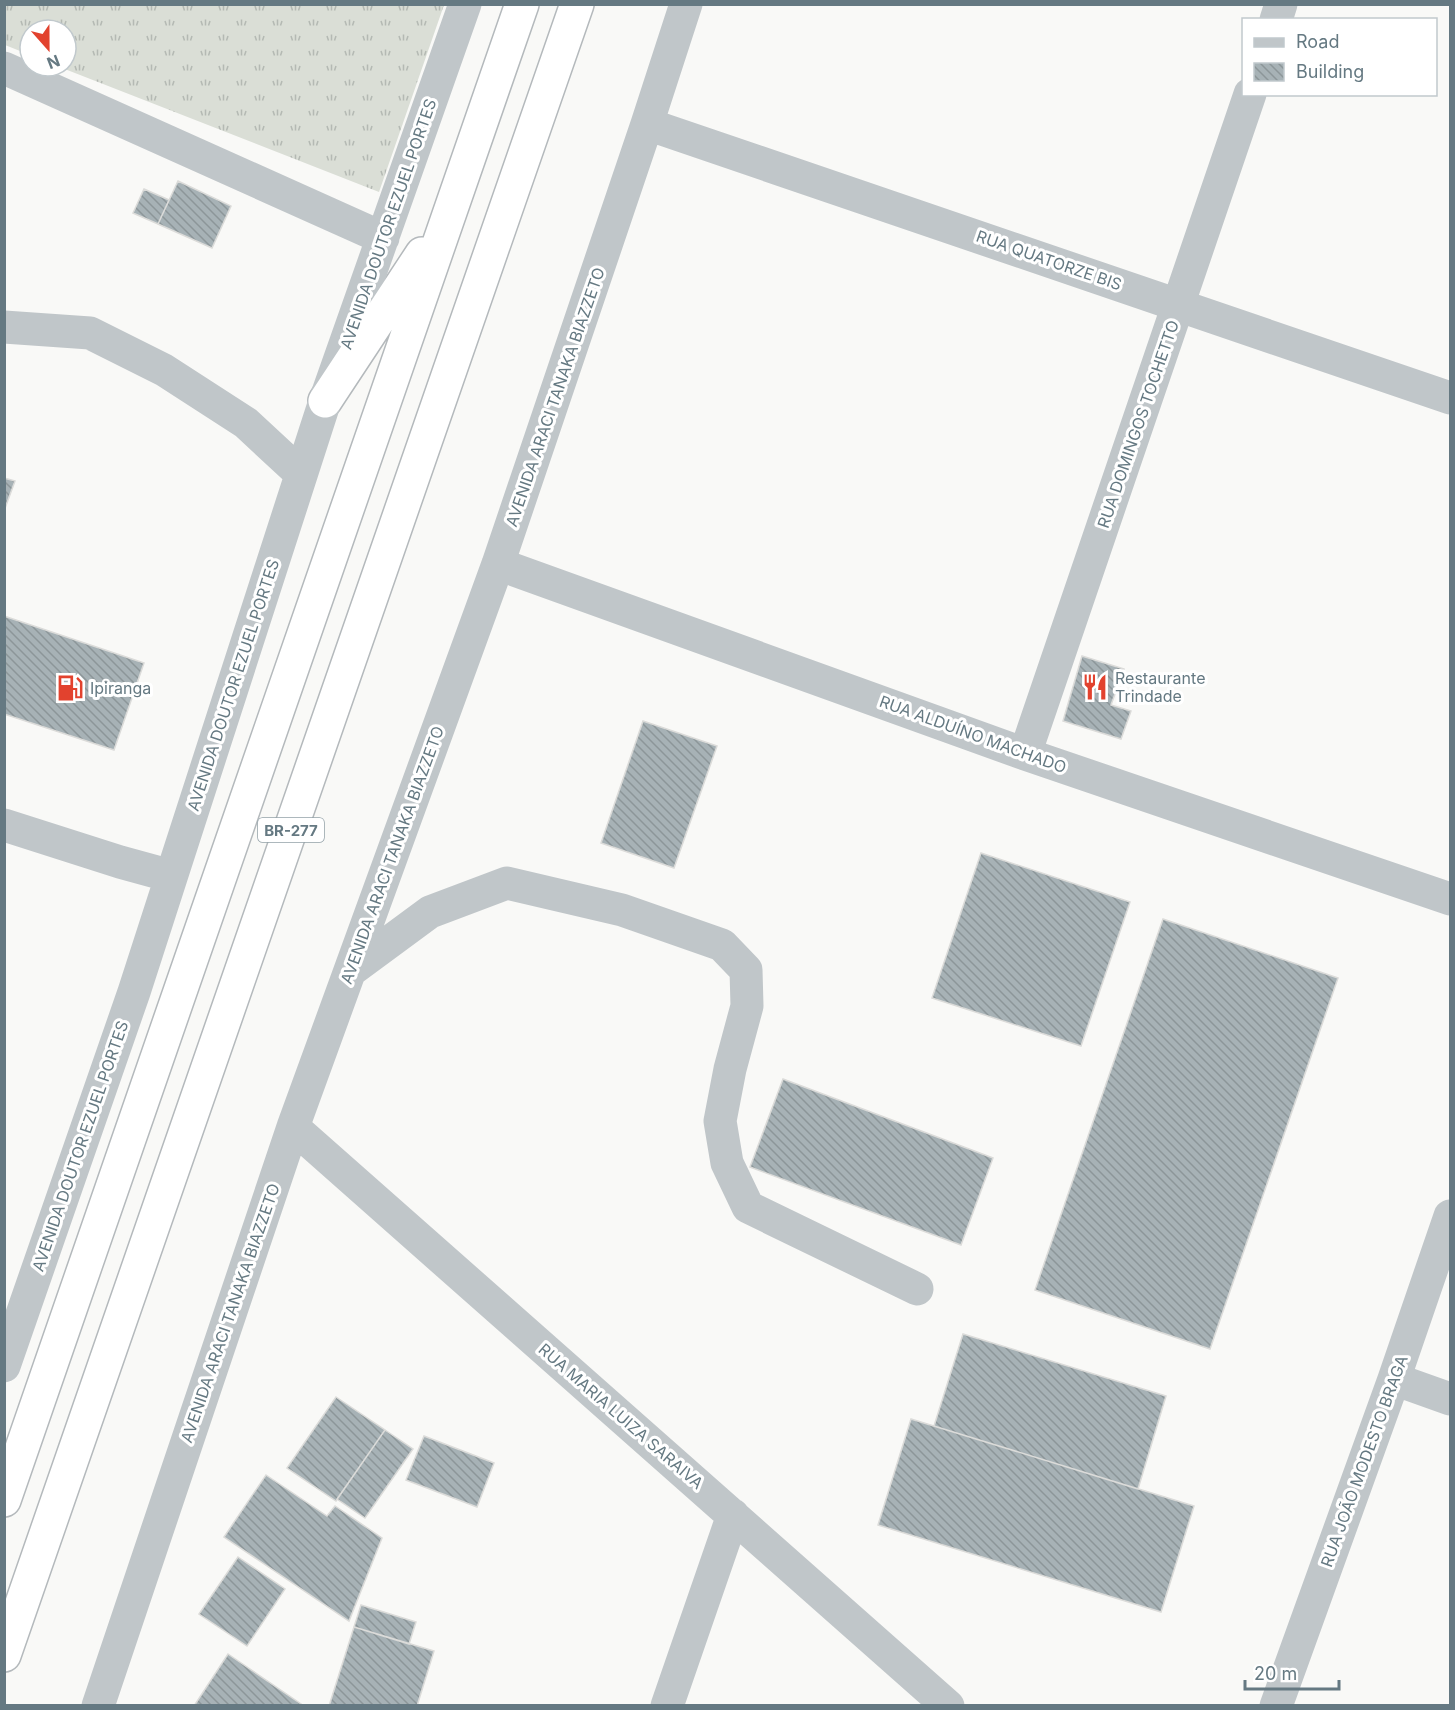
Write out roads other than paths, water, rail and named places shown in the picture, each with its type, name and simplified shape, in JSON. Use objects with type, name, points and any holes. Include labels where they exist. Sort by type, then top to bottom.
[{"type":"highway","name":"BR-277","points":[[4,1500],[522,4]]},
{"type":"highway","name":"BR-277","points":[[4,1655],[577,4]]},
{"type":"highway","points":[[325,401],[448,215]]},
{"type":"street","name":"AVENIDA DOUTOR EZUEL PORTES","points":[[4,1366],[134,992],[325,401],[465,4]]},
{"type":"street","name":"AVENIDA ARACI TANAKA BIAZZETO","points":[[98,1706],[293,1127],[498,564],[686,4]]},
{"type":"street","points":[[4,68],[383,238]]},
{"type":"street","name":"RUA DOMINGOS TOCHETTO","points":[[1025,754],[1249,96]]},
{"type":"street","name":"RUA QUATORZE BIS","points":[[647,124],[1450,398]]},
{"type":"street","points":[[4,327],[90,333],[101,338],[164,370],[246,423],[302,474]]},
{"type":"street","name":"RUA ALDUÍNO MACHADO","points":[[498,564],[1025,754],[1450,899]]},
{"type":"street","points":[[4,825],[171,876]]},
{"type":"street","points":[[350,971],[430,912],[507,883],[622,909],[722,945],[746,970],[747,1006],[730,1069],[720,1121],[727,1163],[748,1207],[917,1289]]},
{"type":"street","name":"RUA MARIA LUIZA SARAIVA","points":[[293,1127],[948,1706]]},
{"type":"street","name":"RUA JOÃO MODESTO BRAGA","points":[[1275,1706],[1394,1379],[1450,1216]]},
{"type":"street","points":[[1394,1379],[1450,1398]]},
{"type":"street","points":[[667,1706],[733,1515]]},
{"type":"place","name":"Restaurante Trindade","points":[[1095,687]]},
{"type":"place","name":"Ipiranga","points":[[70,688]]}]
